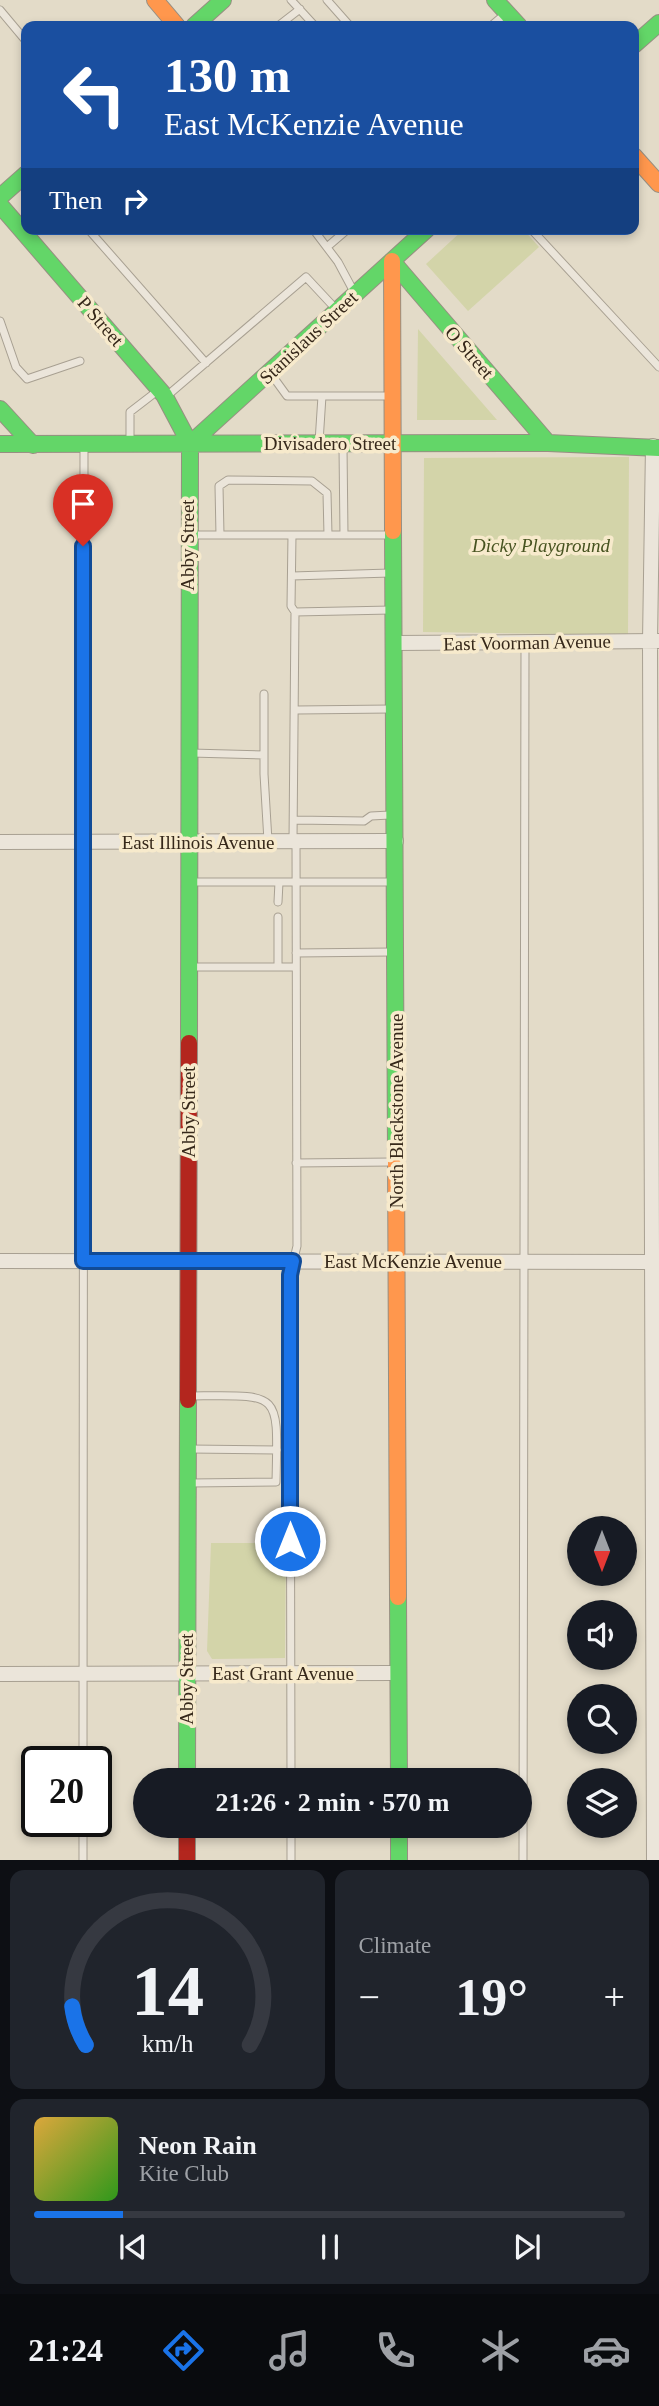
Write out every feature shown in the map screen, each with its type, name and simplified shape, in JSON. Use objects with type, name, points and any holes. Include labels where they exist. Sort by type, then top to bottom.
[{"type":"main road","points":[[155,0],[173,21]]},
{"type":"main road","points":[[200,21],[223,0]]},
{"type":"main road","points":[[501,6],[514,21]]},
{"type":"main road","points":[[639,41],[659,23]]},
{"type":"main road","points":[[639,162],[659,184]]},
{"type":"main road","points":[[0,197],[21,178]]},
{"type":"main road","name":"P Street","points":[[0,205],[21,229]]},
{"type":"main road","name":"P Street","points":[[26,235],[162,393],[190,444]]},
{"type":"main road","name":"Stanislaus Street","points":[[190,444],[420,235]]},
{"type":"main road","name":"North Blackstone Avenue","points":[[392,261],[399,1768]]},
{"type":"main road","name":"O Street","points":[[392,261],[548,443]]},
{"type":"main road","points":[[0,409],[33,444]]},
{"type":"main road","name":"Divisadero Street","points":[[0,444],[657,442]]},
{"type":"main road","name":"Abby Street","points":[[187,1768],[187,535],[190,444]]},
{"type":"main road","points":[[187,1838],[187,1860]]},
{"type":"main road","points":[[399,1838],[399,1860]]},
{"type":"street","points":[[654,1860],[654,641],[657,442]]},
{"type":"street","name":"East Voorman Avenue","points":[[395,643],[654,641]]},
{"type":"street","name":"East Illinois Avenue","points":[[0,842],[396,841]]},
{"type":"street","name":"East McKenzie Avenue","points":[[0,1261],[655,1262]]},
{"type":"street","name":"East Grant Avenue","points":[[0,1674],[399,1673]]},
{"type":"lane","points":[[292,0],[311,21]]},
{"type":"lane","points":[[327,0],[346,21]]},
{"type":"lane","points":[[284,21],[300,9]]},
{"type":"lane","points":[[0,10],[21,35]]},
{"type":"lane","points":[[93,235],[206,363]]},
{"type":"lane","points":[[318,235],[355,294]]},
{"type":"lane","points":[[327,247],[341,235]]},
{"type":"lane","points":[[537,235],[659,367]]},
{"type":"lane","points":[[130,444],[130,412],[206,363],[306,276],[337,310]]},
{"type":"lane","points":[[0,321],[16,367],[27,379],[80,361]]},
{"type":"lane","points":[[270,373],[288,396],[393,396]]},
{"type":"lane","points":[[318,443],[322,396]]},
{"type":"lane","points":[[343,443],[344,535]]},
{"type":"lane","points":[[83,445],[83,1746]]},
{"type":"lane","points":[[220,535],[219,486],[228,480],[312,481],[327,493],[328,535]]},
{"type":"lane","points":[[187,535],[394,535]]},
{"type":"lane","points":[[290,1768],[290,1275],[297,1246],[297,710],[295,612],[291,606],[292,535]]},
{"type":"lane","points":[[292,576],[394,573]]},
{"type":"lane","points":[[295,612],[394,610]]},
{"type":"lane","points":[[523,1860],[525,642]]},
{"type":"lane","points":[[264,694],[268,841]]},
{"type":"lane","points":[[297,710],[395,709]]},
{"type":"lane","points":[[187,753],[264,755]]},
{"type":"lane","points":[[295,820],[364,821],[371,816],[396,815]]},
{"type":"lane","points":[[364,821],[365,841]]},
{"type":"lane","points":[[278,902],[279,882]]},
{"type":"lane","points":[[187,883],[396,882]]},
{"type":"lane","points":[[278,917],[278,967]]},
{"type":"lane","points":[[296,953],[396,952]]},
{"type":"lane","points":[[187,967],[296,967]]},
{"type":"lane","points":[[296,1163],[396,1162]]},
{"type":"lane","points":[[187,1483],[271,1484],[276,1482],[277,1450],[277,1416],[267,1401],[246,1396],[188,1396]]},
{"type":"lane","points":[[187,1449],[277,1450]]},
{"type":"lane","points":[[83,1837],[83,1860]]},
{"type":"lane","points":[[291,1838],[291,1860]]},
{"type":"green space","points":[[457,235],[528,235],[539,247],[468,311],[426,264]]},
{"type":"green space","points":[[418,329],[497,420],[417,420]]},
{"type":"green space","name":"Dicky Playground","points":[[629,457],[628,635],[423,632],[424,458]]},
{"type":"green space","points":[[211,1543],[286,1543],[285,1658],[212,1659],[207,1651]]},
{"type":"traffic: fast","points":[[200,21],[223,0]]},
{"type":"traffic: fast","points":[[495,0],[514,21]]},
{"type":"traffic: fast","points":[[639,41],[659,23]]},
{"type":"traffic: fast","points":[[0,197],[21,178]]},
{"type":"traffic: fast","points":[[0,205],[21,229]]},
{"type":"traffic: fast","points":[[26,235],[164,395],[190,444],[189,1043]]},
{"type":"traffic: fast","points":[[190,444],[420,235]]},
{"type":"traffic: fast","points":[[392,261],[548,443]]},
{"type":"traffic: fast","points":[[0,409],[33,445]]},
{"type":"traffic: fast","points":[[0,444],[548,443],[659,448]]},
{"type":"traffic: fast","points":[[393,531],[396,1156]]},
{"type":"traffic: fast","points":[[187,1768],[188,1400]]},
{"type":"traffic: fast","points":[[398,1597],[399,1768]]},
{"type":"traffic: fast","points":[[399,1838],[399,1860]]},
{"type":"traffic: slow","points":[[155,0],[173,21]]},
{"type":"traffic: slow","points":[[639,162],[659,184]]},
{"type":"traffic: slow","points":[[392,261],[393,531]]},
{"type":"traffic: slow","points":[[396,1156],[398,1597]]},
{"type":"traffic: jam","points":[[188,1400],[189,1043]]},
{"type":"traffic: jam","points":[[187,1838],[187,1860]]},
{"type":"route","points":[[83,546],[83,1261],[293,1261],[290,1275],[290,1541]]}]
